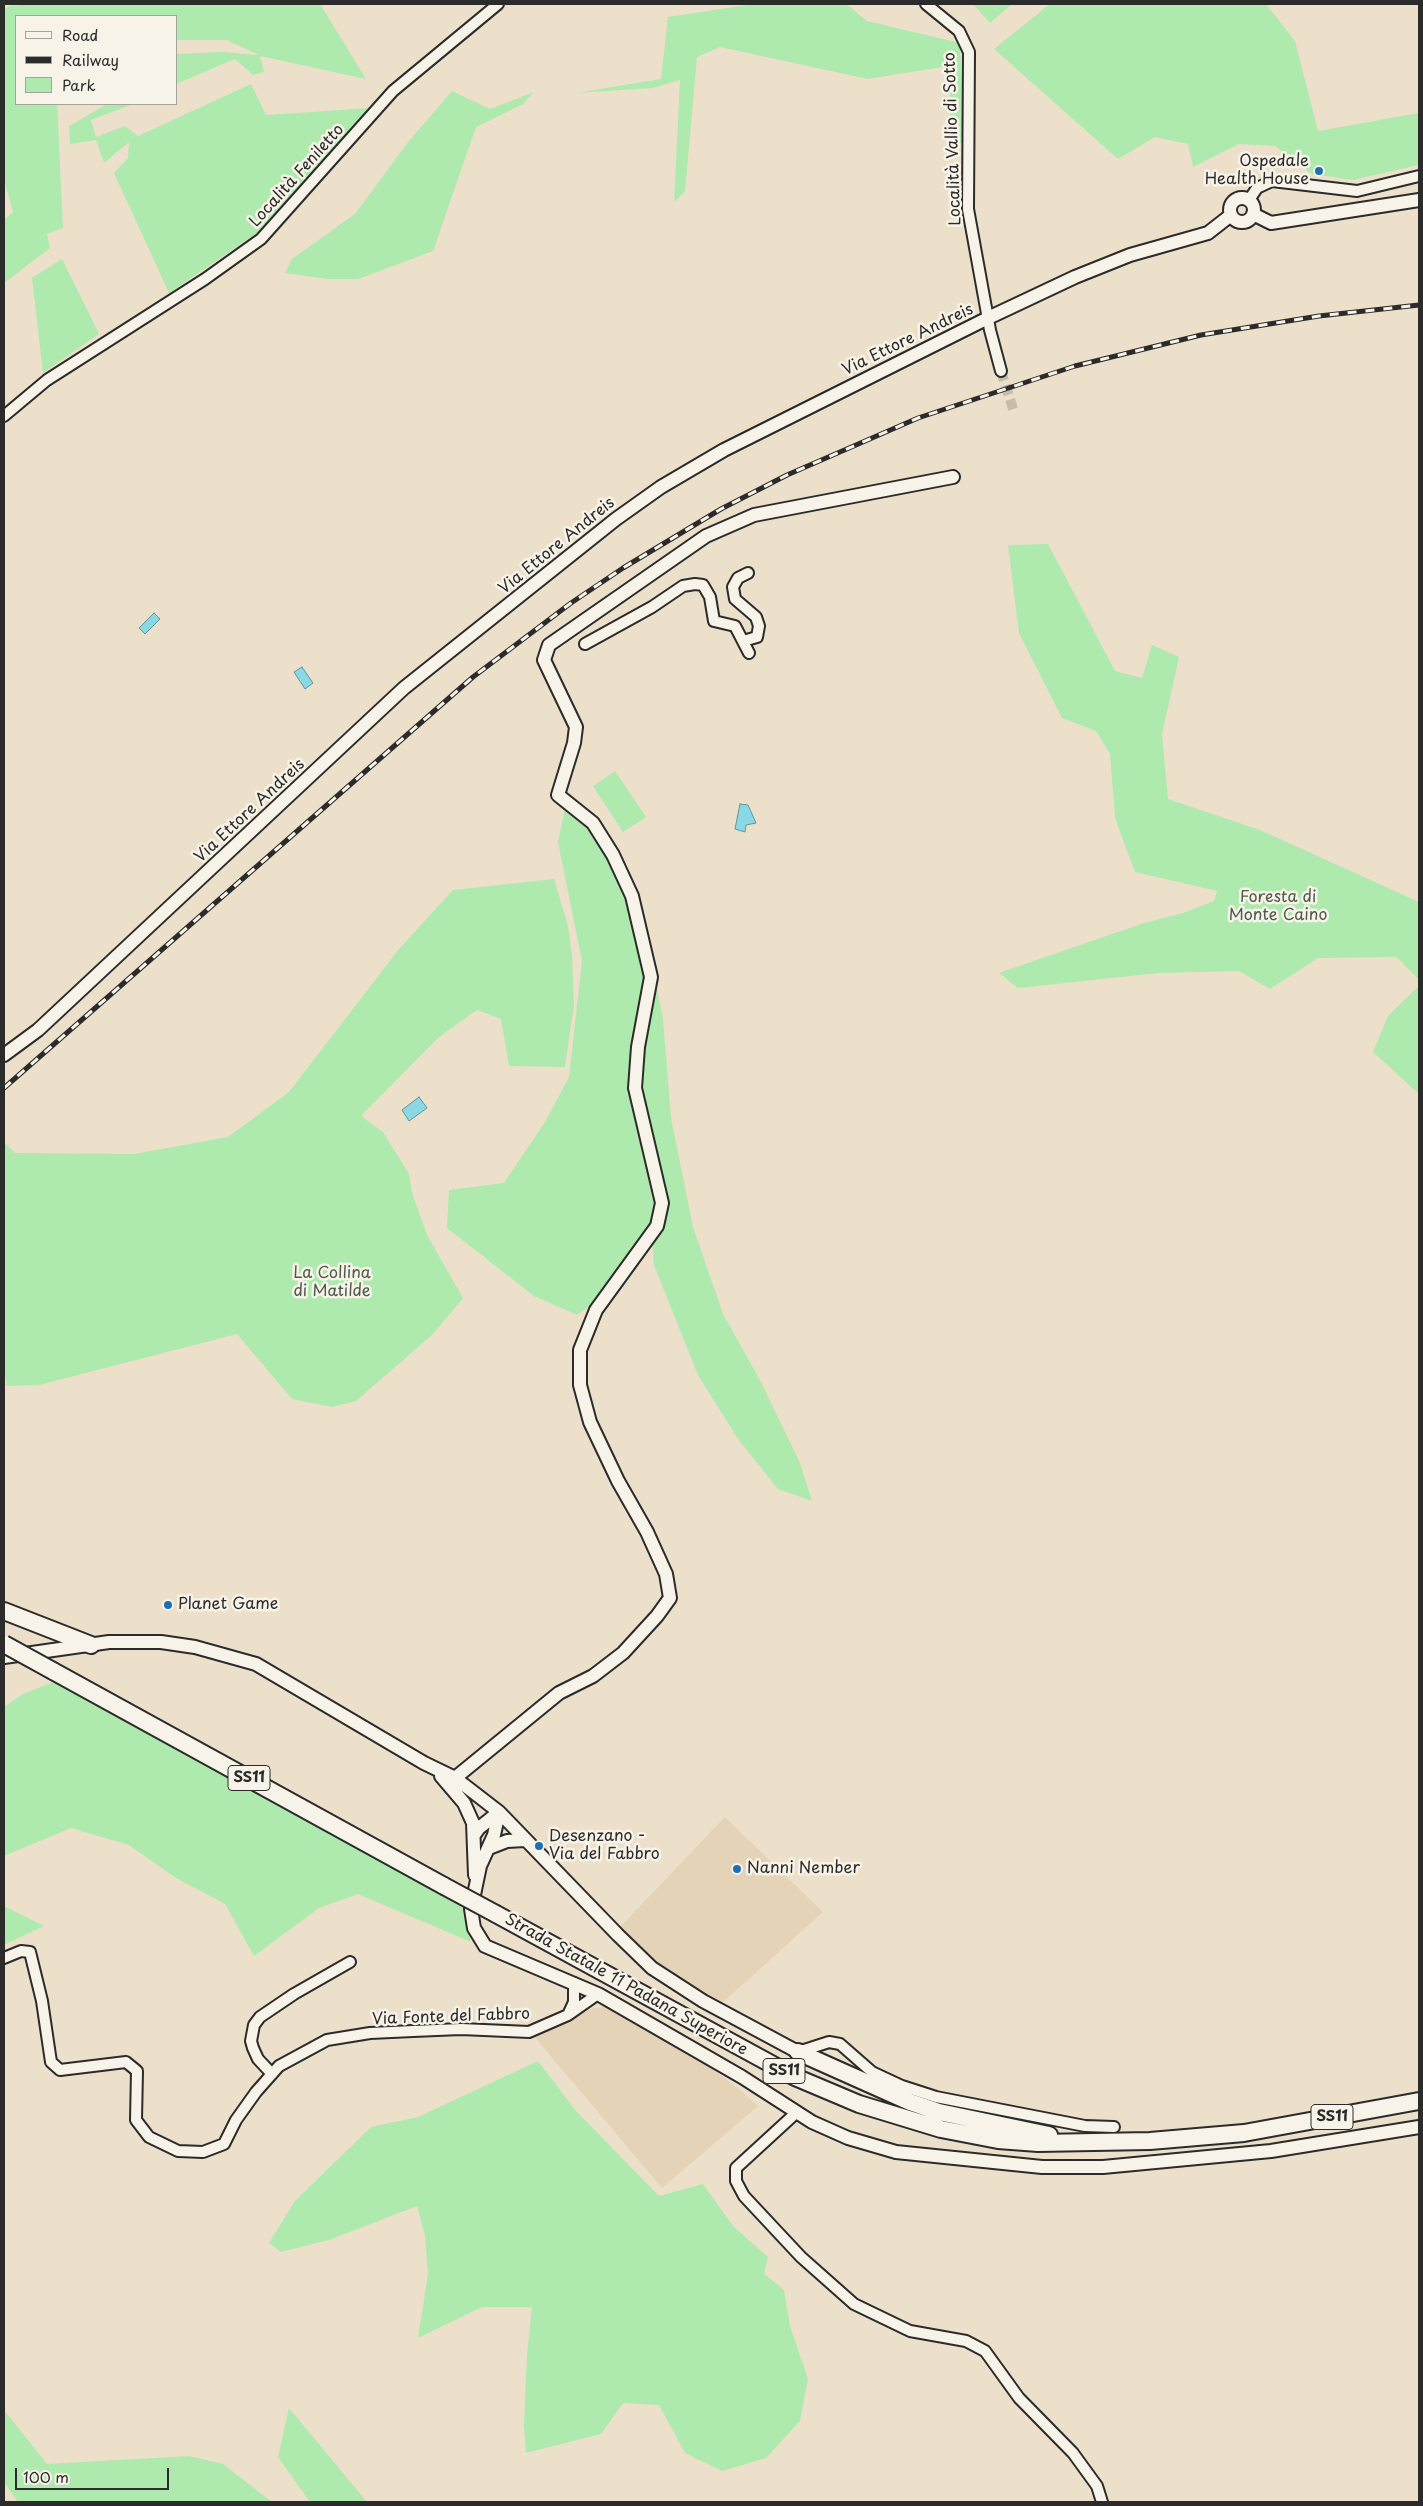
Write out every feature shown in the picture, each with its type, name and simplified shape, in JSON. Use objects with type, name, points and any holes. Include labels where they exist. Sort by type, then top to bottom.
[{"type":"highway","points":[[4,1611],[91,1645]]},
{"type":"highway","name":"Strada Statale 11 Padana Superiore","points":[[4,1644],[753,2055],[830,2094],[912,2122],[970,2135],[1038,2143],[1100,2144],[1190,2139],[1244,2133],[1419,2101]]},
{"type":"highway","points":[[798,2052],[910,2102],[940,2112],[997,2126],[1100,2144]]},
{"type":"highway","points":[[1244,2133],[1323,2110],[1419,2092]]},
{"type":"highway","points":[[1244,2133],[1294,2132],[1419,2110]]},
{"type":"street","name":"Località Feniletto","points":[[4,416],[47,380],[204,279],[261,239],[393,91],[498,4]]},
{"type":"street","name":"Località Vallio di Sotto","points":[[926,4],[959,31],[969,52],[968,210],[988,318],[1001,371]]},
{"type":"street","points":[[1249,200],[1257,188],[1272,181],[1357,191],[1419,176]]},
{"type":"street","points":[[1241,198],[1249,200],[1254,209],[1253,214],[1242,222],[1238,221],[1231,215],[1233,202],[1241,198]]},
{"type":"street","points":[[1253,214],[1271,222],[1419,200]]},
{"type":"street","name":"Via Ettore Andreis","points":[[4,1055],[38,1030],[404,688],[616,519],[661,487],[724,450],[988,318],[1075,277],[1130,255],[1208,233],[1231,215]]},
{"type":"street","points":[[455,1778],[559,1693],[593,1676],[623,1653],[657,1616],[670,1598],[666,1574],[647,1532],[618,1481],[590,1422],[580,1385],[580,1350],[596,1310],[657,1226],[662,1203],[635,1088],[638,1046],[651,977],[632,896],[613,855],[593,822],[558,795],[574,743],[576,727],[544,660],[549,645],[706,536],[754,515],[953,477]]},
{"type":"street","points":[[743,641],[757,637],[760,626],[756,617],[735,599],[733,587],[738,578],[748,573]]},
{"type":"street","points":[[585,644],[652,607],[683,586],[695,584],[703,585],[710,597],[714,621],[735,626],[749,652]]},
{"type":"street","points":[[4,1657],[109,1642],[161,1642],[195,1647],[256,1664],[432,1767],[455,1778],[499,1812],[652,1968],[703,2002],[798,2052],[829,2042],[840,2044],[872,2072],[902,2086],[936,2097],[1075,2125],[1114,2127]]},
{"type":"street","points":[[432,1767],[451,1786],[464,1803],[473,1823],[475,1885],[472,1917],[474,1928],[485,1946],[598,1994],[812,2122],[848,2138],[896,2152],[1042,2167],[1103,2166],[1271,2150],[1419,2128]]},
{"type":"street","points":[[474,1835],[479,1828],[499,1812]]},
{"type":"street","points":[[475,1885],[489,1848],[499,1812]]},
{"type":"street","points":[[489,1848],[506,1841],[525,1840]]},
{"type":"street","name":"Via Fonte del Fabbro","points":[[4,1958],[21,1951],[30,1952],[42,2001],[51,2062],[60,2070],[126,2062],[137,2071],[136,2120],[149,2136],[178,2151],[203,2152],[224,2144],[236,2120],[279,2066],[327,2040],[370,2034],[423,2030],[461,2029],[529,2032],[568,2015],[598,1994]]},
{"type":"street","points":[[272,2074],[258,2059],[253,2048],[251,2041],[254,2025],[260,2017],[294,1994],[350,1962]]},
{"type":"street","points":[[568,2015],[574,2002],[574,1983]]},
{"type":"street","points":[[797,2112],[736,2168],[736,2181],[744,2196],[801,2257],[854,2304],[910,2331],[966,2341],[985,2351],[1019,2398],[1073,2453],[1098,2486],[1102,2502]]},
{"type":"shaded area","points":[[725,1817],[823,1912],[721,2004],[691,1988],[657,1963],[620,1927]]},
{"type":"shaded area","points":[[603,2007],[642,2018],[738,2088],[758,2106],[662,2188],[533,2035],[563,2024],[593,2008]]},
{"type":"green space","points":[[32,4],[320,4],[366,79],[260,56],[264,72],[253,75],[235,59],[178,83],[178,54],[221,52],[259,55],[227,40],[178,40],[178,15],[15,15],[15,105],[57,105],[63,228],[47,234],[50,248],[4,283],[4,220],[13,212],[4,179],[4,9],[10,6]]},
{"type":"green space","points":[[754,4],[846,4],[867,21],[960,43],[964,145],[950,135],[950,88],[942,67],[868,79],[720,47],[697,57],[685,192],[674,202],[680,80],[653,88],[576,93],[661,79],[668,17]]},
{"type":"green space","points":[[973,4],[1012,4],[990,23]]},
{"type":"green space","points":[[1050,4],[1266,4],[1295,41],[1318,131],[1419,113],[1419,165],[1353,180],[1312,174],[1275,146],[1239,144],[1193,167],[1188,144],[1155,137],[1118,159],[994,49]]},
{"type":"green space","points":[[251,84],[266,115],[369,108],[257,233],[169,293],[114,173],[128,158],[129,142],[104,163],[96,140],[70,144],[69,126],[105,105],[130,105],[91,120],[96,137],[125,126],[138,136]]},
{"type":"green space","points":[[452,91],[490,109],[534,92],[523,104],[476,127],[433,251],[358,279],[328,279],[285,273],[292,259],[355,214],[409,141]]},
{"type":"green space","points":[[62,259],[99,334],[43,373],[32,278]]},
{"type":"green space","name":"Foresta di Monte Caino","points":[[1048,544],[1115,671],[1142,678],[1152,645],[1179,657],[1162,734],[1168,799],[1260,830],[1419,902],[1419,980],[1397,957],[1318,958],[1270,989],[1239,971],[1159,973],[1018,988],[999,973],[1144,923],[1183,913],[1214,901],[1217,891],[1135,872],[1115,818],[1110,754],[1096,731],[1062,718],[1019,633],[1008,545]]},
{"type":"green space","points":[[615,771],[646,817],[623,832],[593,786]]},
{"type":"green space","points":[[567,799],[576,802],[642,912],[663,1019],[671,1118],[693,1227],[723,1314],[761,1382],[800,1463],[812,1501],[778,1489],[738,1439],[698,1375],[654,1265],[652,1239],[622,1284],[577,1315],[534,1296],[447,1228],[449,1190],[504,1183],[545,1122],[569,1077],[582,961],[558,842]]},
{"type":"green space","name":"La Collina di Matilde","points":[[554,879],[568,926],[572,955],[574,1005],[565,1067],[509,1066],[501,1019],[477,1010],[439,1037],[361,1116],[383,1132],[409,1174],[412,1193],[428,1237],[463,1298],[433,1334],[356,1401],[332,1407],[292,1399],[237,1334],[39,1385],[7,1386],[4,1371],[4,1142],[15,1153],[134,1154],[228,1137],[289,1092],[399,949],[453,890]]},
{"type":"green space","points":[[1419,986],[1419,1094],[1373,1052],[1388,1016]]},
{"type":"green space","points":[[54,1682],[235,1775],[461,1904],[471,1942],[358,1894],[319,1908],[254,1956],[225,1904],[176,1878],[129,1845],[71,1828],[4,1856],[4,1707],[23,1694]]},
{"type":"green space","points":[[4,1906],[44,1926],[4,1945]]},
{"type":"green space","points":[[538,2061],[576,2111],[659,2196],[703,2184],[733,2226],[768,2257],[764,2274],[784,2290],[790,2326],[808,2379],[800,2421],[766,2458],[722,2471],[685,2453],[659,2405],[623,2403],[601,2434],[526,2453],[524,2426],[527,2354],[532,2307],[482,2307],[418,2338],[428,2274],[425,2235],[417,2206],[329,2240],[281,2252],[269,2243],[295,2201],[371,2127],[418,2117]]},
{"type":"green space","points":[[289,2408],[367,2502],[310,2502],[278,2457]]},
{"type":"green space","points":[[4,2410],[47,2464],[189,2456],[223,2464],[272,2502],[18,2502],[4,2482]]},
{"type":"water","points":[[154,613],[160,619],[145,634],[139,628]]},
{"type":"water","points":[[302,667],[313,683],[305,689],[294,672]]},
{"type":"water","points":[[740,804],[748,805],[756,823],[746,825],[745,832],[735,829]]},
{"type":"water","points":[[419,1097],[427,1108],[409,1121],[402,1110]]},
{"type":"tunnel","points":[[1001,371],[1014,412]]},
{"type":"railway","points":[[4,1088],[473,677],[571,603],[623,568],[721,509],[787,475],[918,418],[1075,366],[1201,335],[1319,316],[1419,305]]},
{"type":"place","name":"Ospedale Health House","points":[[1319,171]]},
{"type":"place","name":"Planet Game","points":[[168,1605]]},
{"type":"place","name":"Desenzano - Via del Fabbro","points":[[539,1846]]},
{"type":"place","name":"Nanni Nember","points":[[737,1869]]}]
